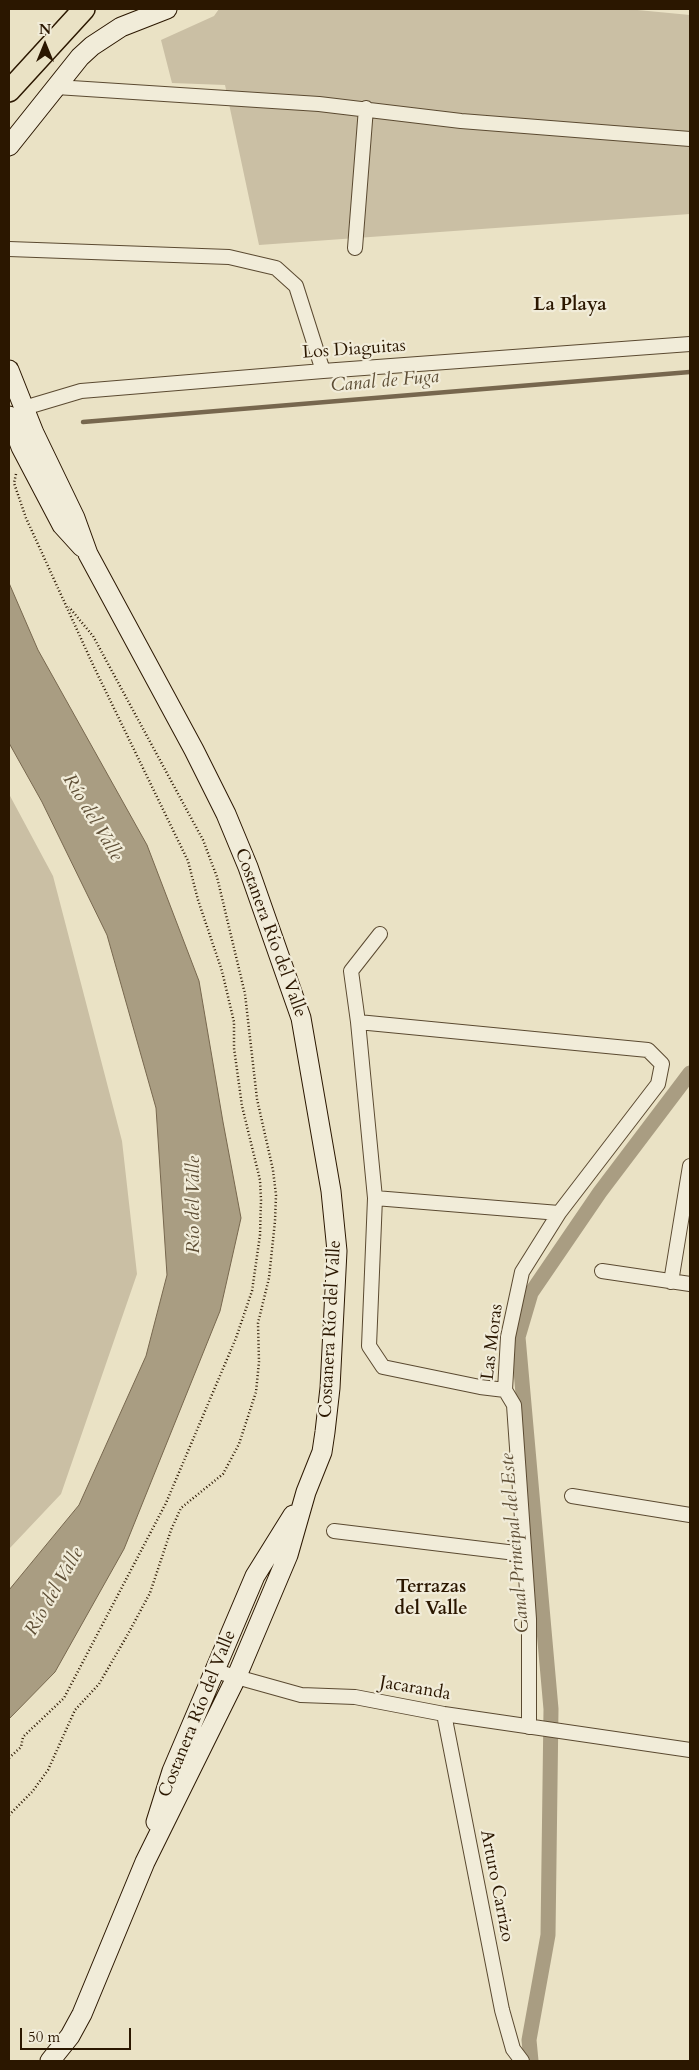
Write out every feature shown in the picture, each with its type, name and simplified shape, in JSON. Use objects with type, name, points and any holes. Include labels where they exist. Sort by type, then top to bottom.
[{"type":"main road","points":[[54,40],[75,9]]},
{"type":"main road","points":[[9,91],[84,9]]},
{"type":"main road","points":[[9,146],[80,58],[105,36],[121,27],[167,9]]},
{"type":"main road","name":"Costanera Río del Valle","points":[[9,370],[16,412],[75,518],[88,554],[226,814],[277,946],[301,1018],[331,1191],[337,1251],[330,1388],[322,1452],[306,1492],[288,1555],[236,1678],[145,1862],[82,2014],[70,2036],[50,2061]]},
{"type":"main road","name":"Costanera Río del Valle","points":[[145,1862],[172,1771],[255,1576],[306,1492]]},
{"type":"street","points":[[56,87],[366,108],[461,121],[690,139]]},
{"type":"street","points":[[355,248],[366,108]]},
{"type":"street","points":[[9,250],[229,257],[276,268],[296,286],[323,370]]},
{"type":"street","name":"Los Diaguitas","points":[[16,412],[81,391],[323,370],[690,344]]},
{"type":"street","points":[[380,934],[351,971],[358,1022],[375,1198],[369,1346],[383,1367],[480,1387],[505,1390]]},
{"type":"street","name":"Las Moras","points":[[358,1022],[648,1050],[662,1064],[658,1084],[558,1213],[522,1272],[508,1337],[505,1390],[514,1405],[529,1619],[532,1727]]},
{"type":"street","points":[[671,1282],[690,1166]]},
{"type":"street","points":[[375,1198],[558,1213]]},
{"type":"street","points":[[602,1271],[690,1284]]},
{"type":"street","points":[[572,1496],[690,1515]]},
{"type":"street","points":[[334,1531],[524,1554]]},
{"type":"street","name":"Jacaranda","points":[[215,1671],[301,1695],[354,1697],[444,1714],[690,1750]]},
{"type":"street","name":"Arturo Carrizo","points":[[444,1714],[502,2010],[513,2050],[522,2061]]},
{"type":"path","points":[[9,1758],[21,1746],[23,1737],[64,1698],[166,1503],[236,1338],[252,1291],[260,1235],[262,1200],[260,1180],[242,1106],[234,1048],[234,1022],[222,971],[198,900],[188,861],[94,667],[67,604],[26,518],[14,483],[18,465]]},
{"type":"path","points":[[9,1815],[32,1792],[48,1770],[75,1710],[98,1684],[128,1634],[150,1593],[171,1530],[181,1508],[223,1474],[239,1444],[256,1392],[259,1362],[258,1322],[269,1278],[276,1221],[274,1179],[257,1099],[245,994],[217,877],[203,840],[93,636],[67,604]]},
{"type":"shaded area","points":[[219,9],[627,9],[690,15],[690,214],[259,245],[225,85],[172,83],[161,40],[214,16]]},
{"type":"shaded area","points":[[9,794],[53,876],[122,1141],[137,1274],[61,1494],[9,1549]]},
{"type":"water","name":"Río del Valle","points":[[9,583],[38,650],[147,845],[199,981],[241,1218],[220,1311],[124,1549],[55,1672],[9,1719],[9,1590],[79,1505],[146,1356],[167,1275],[156,1108],[107,935],[42,802],[9,743]]},
{"type":"waterway","name":"Canal de Fuga","points":[[83,422],[690,372]]},
{"type":"waterway","name":"Canal Principal del Este","points":[[531,2061],[529,2040],[548,1935],[551,1709],[518,1337],[531,1293],[600,1192],[690,1073]]},
{"type":"district","name":"La Playa","points":[[570,306]]},
{"type":"district","name":"Terrazas del Valle","points":[[431,1599]]}]
